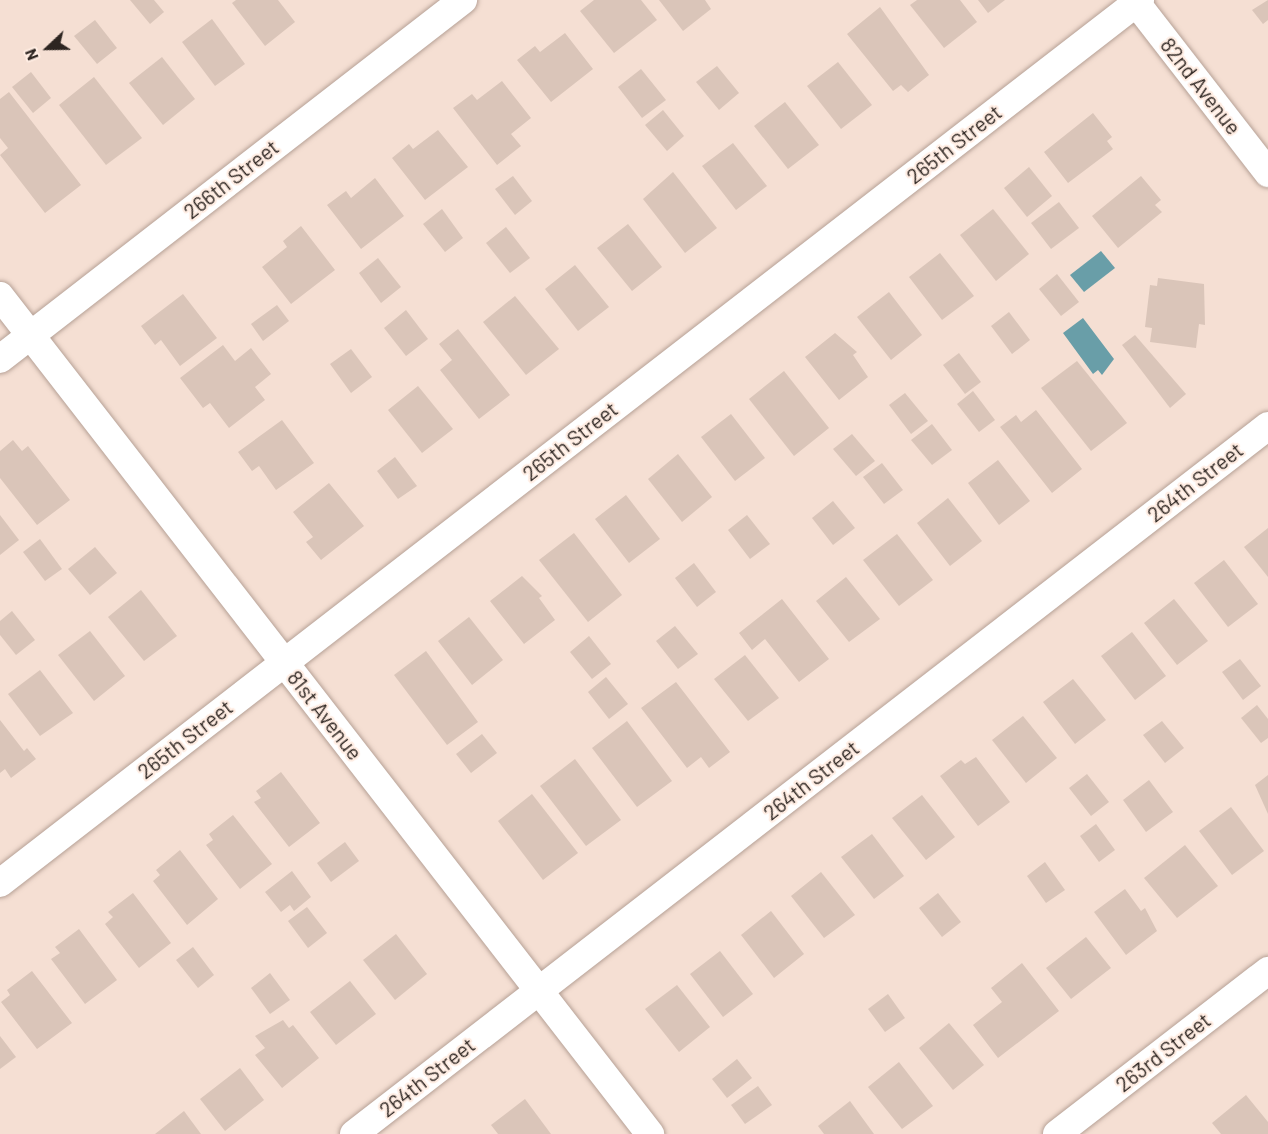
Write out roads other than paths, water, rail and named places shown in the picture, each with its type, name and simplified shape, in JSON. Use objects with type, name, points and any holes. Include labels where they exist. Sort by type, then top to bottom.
[{"type":"street","name":"266th Street","points":[[0,359],[463,0]]},
{"type":"street","name":"82nd Avenue","points":[[1136,1],[1268,173]]},
{"type":"street","name":"265th Street","points":[[0,883],[1136,1]]},
{"type":"street","name":"81st Avenue","points":[[0,296],[650,1134]]},
{"type":"street","name":"264th Street","points":[[354,1134],[1268,426]]},
{"type":"street","name":"263rd Street","points":[[1057,1134],[1268,970]]},
{"type":"water","points":[[1101,251],[1115,268],[1084,292],[1070,275]]},
{"type":"water","points":[[1083,318],[1114,359],[1102,375],[1098,370],[1093,374],[1063,333]]}]
